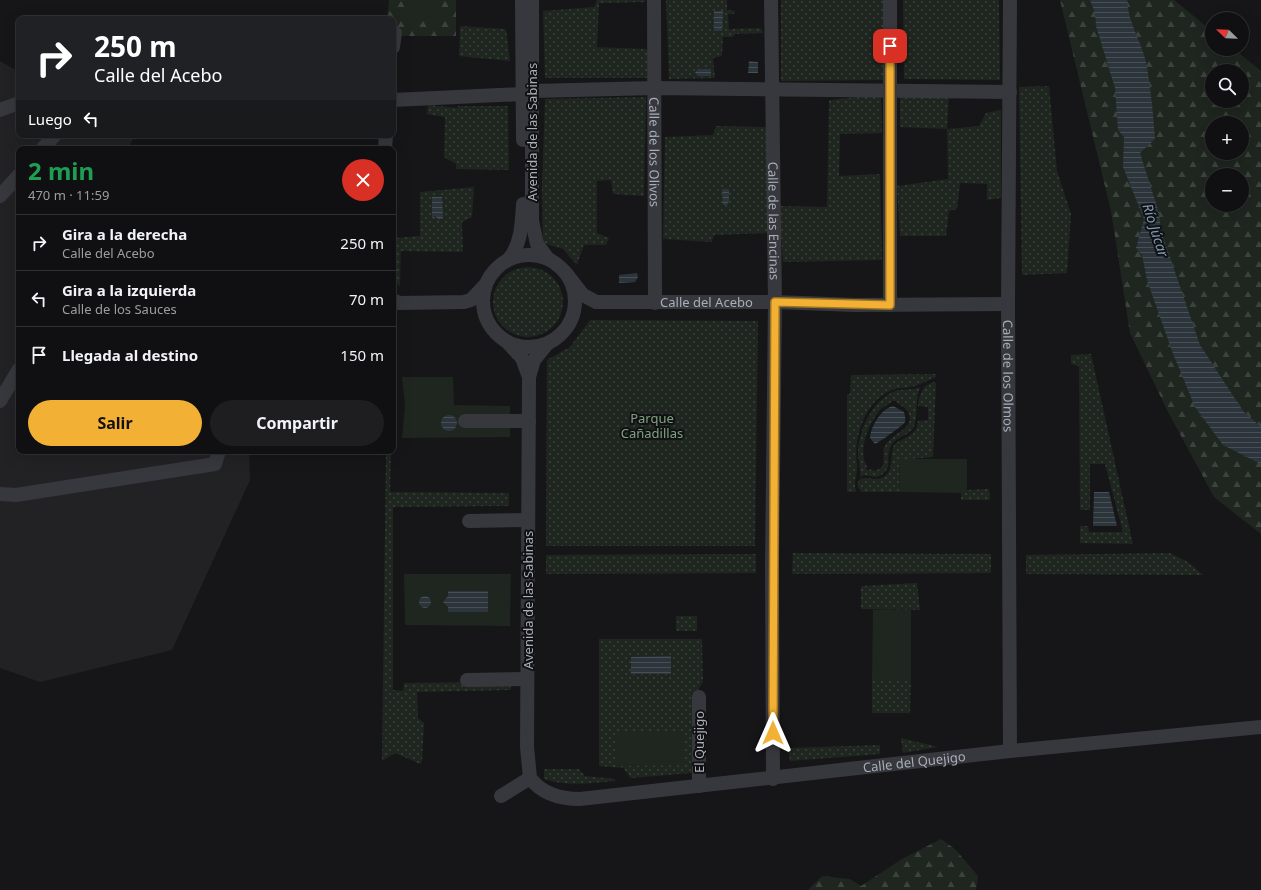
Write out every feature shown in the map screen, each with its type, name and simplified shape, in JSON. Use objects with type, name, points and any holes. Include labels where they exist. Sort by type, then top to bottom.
[{"type":"street","name":"Avenida de las Sabinas","points":[[522,0],[532,221],[537,244],[548,259]]},
{"type":"street","name":"Avenida de las Sabinas","points":[[508,260],[515,249],[522,221],[532,0]]},
{"type":"street","name":"Calle de los Olivos","points":[[654,0],[655,303]]},
{"type":"street","name":"Calle de las Encinas","points":[[771,0],[775,302],[772,565],[773,779]]},
{"type":"street","points":[[890,0],[890,305]]},
{"type":"street","name":"Calle de los Olmos","points":[[1010,0],[1008,304],[1010,751]]},
{"type":"street","points":[[396,100],[527,92],[655,88],[1010,92]]},
{"type":"street","points":[[0,110],[16,104]]},
{"type":"street","points":[[45,146],[52,138]]},
{"type":"street","points":[[0,196],[16,178]]},
{"type":"street","points":[[396,302],[399,303],[464,302],[471,300],[486,283],[493,272],[508,260],[526,253],[548,259],[566,273],[583,295],[596,302]]},
{"type":"street","points":[[566,273],[574,294],[575,308],[570,321]]},
{"type":"street","points":[[486,283],[482,302],[488,323]]},
{"type":"street","points":[[464,302],[476,308],[496,334],[508,342],[528,348],[547,344],[558,337],[570,321],[583,309],[596,302]]},
{"type":"street","name":"Calle del Acebo","points":[[596,302],[775,302],[890,305],[1008,304]]},
{"type":"street","name":"Avenida de las Sabinas","points":[[508,342],[522,358],[529,377]]},
{"type":"street","name":"Avenida de las Sabinas","points":[[530,778],[527,747],[529,377],[534,360],[547,344]]},
{"type":"street","points":[[0,401],[16,374]]},
{"type":"street","points":[[465,421],[529,421]]},
{"type":"street","points":[[0,494],[16,495],[215,464],[218,454]]},
{"type":"street","points":[[468,521],[528,520]]},
{"type":"street","points":[[467,680],[527,679]]},
{"type":"street","name":"El Quejigo","points":[[699,697],[699,786]]},
{"type":"street","name":"Calle del Quejigo","points":[[530,778],[543,790],[567,799],[580,799],[773,779],[1010,751],[1261,727]]},
{"type":"street","points":[[501,796],[530,778]]},
{"type":"shaded area","points":[[0,61],[16,70],[16,138],[134,138],[129,146],[16,146],[16,454],[249,454],[250,480],[172,650],[40,682],[0,668]]},
{"type":"green space","points":[[389,0],[456,0],[456,36],[398,36],[396,34],[396,16],[387,16]]},
{"type":"green space","points":[[405,0],[439,0],[439,21],[405,21]]},
{"type":"green space","points":[[597,0],[645,0],[645,2],[599,3],[597,47],[647,49],[649,78],[545,78],[543,11],[594,7]]},
{"type":"green space","points":[[666,0],[727,0],[727,10],[735,11],[734,14],[728,14],[729,29],[758,28],[762,29],[763,33],[735,34],[733,37],[723,37],[722,56],[713,58],[715,78],[669,79]]},
{"type":"green space","points":[[781,0],[883,0],[883,80],[781,81]]},
{"type":"green space","points":[[903,0],[999,0],[1000,80],[904,79]]},
{"type":"green space","points":[[1060,0],[1174,0],[1205,25],[1205,56],[1243,56],[1261,71],[1261,534],[1214,497],[1168,412],[1130,333],[1111,211]]},
{"type":"green space","points":[[460,26],[506,29],[510,61],[459,56]]},
{"type":"green space","points":[[1049,86],[1057,171],[1071,214],[1067,273],[1022,275],[1019,87]]},
{"type":"green space","points":[[881,95],[882,133],[840,134],[839,176],[880,174],[882,260],[783,262],[779,206],[827,207],[829,100]]},
{"type":"green space","points":[[949,95],[947,129],[900,127],[900,97]]},
{"type":"green space","points":[[646,97],[644,196],[613,194],[611,180],[597,181],[597,233],[609,238],[606,245],[584,245],[577,265],[563,249],[543,243],[542,188],[545,99]]},
{"type":"green space","points":[[428,105],[458,108],[458,106],[508,106],[509,170],[456,169],[456,164],[444,157],[445,117],[427,114]]},
{"type":"green space","points":[[1001,110],[1001,198],[987,200],[987,184],[960,183],[957,209],[949,211],[946,236],[900,236],[897,186],[948,179],[947,129],[979,126],[986,113]]},
{"type":"green space","points":[[716,126],[768,127],[768,233],[714,235],[712,242],[663,239],[665,137],[713,135]]},
{"type":"green space","points":[[474,187],[472,217],[462,222],[463,252],[401,251],[400,286],[396,284],[396,238],[420,236],[420,192]]},
{"type":"green space","points":[[521,267],[535,267],[548,273],[557,282],[561,288],[563,302],[561,316],[553,327],[542,335],[535,337],[521,337],[514,335],[503,327],[495,316],[493,309],[493,295],[495,288],[503,277],[514,269]]},
{"type":"green space","name":"Parque Cañadillas","points":[[590,320],[758,321],[755,546],[546,546],[547,360],[570,347]]},
{"type":"green space","points":[[1091,354],[1133,544],[1080,543],[1080,526],[1088,526],[1089,532],[1123,532],[1105,464],[1090,464],[1090,510],[1080,510],[1079,366],[1071,364],[1071,355]]},
{"type":"green space","points":[[936,374],[936,377],[920,384],[897,388],[885,394],[876,401],[869,410],[859,431],[857,443],[855,486],[857,492],[847,492],[847,394],[850,394],[851,375]]},
{"type":"green space","points":[[402,377],[453,377],[454,405],[510,406],[510,437],[402,438],[405,405]]},
{"type":"green space","points":[[933,382],[936,383],[933,457],[899,460],[900,492],[861,492],[857,485],[859,480],[866,478],[877,479],[887,474],[891,465],[894,445],[916,430],[918,421],[928,420],[928,407],[918,406],[919,398],[924,387]]},
{"type":"green space","points":[[920,387],[916,418],[913,428],[907,434],[893,442],[889,450],[888,467],[886,471],[876,477],[864,475],[860,477],[858,452],[859,443],[864,426],[873,409],[879,402],[893,392]],"holes":[[[892,401],[896,401],[907,410],[909,422],[885,446],[883,451],[884,462],[882,467],[875,471],[870,469],[869,471],[866,469],[867,467],[863,453],[868,429],[880,410]]]},
{"type":"green space","points":[[386,454],[391,454],[390,492],[509,493],[509,506],[393,507],[393,690],[403,691],[404,683],[511,682],[511,690],[417,692],[418,718],[424,723],[422,762],[420,764],[395,753],[382,761]]},
{"type":"green space","points":[[899,459],[967,459],[967,493],[900,492]]},
{"type":"green space","points":[[989,489],[990,500],[961,500],[961,493],[967,493],[967,490]]},
{"type":"green space","points":[[793,553],[991,554],[991,573],[792,574]]},
{"type":"green space","points":[[1170,553],[1188,562],[1203,575],[1026,574],[1026,555]]},
{"type":"green space","points":[[756,554],[756,573],[546,574],[546,555]]},
{"type":"green space","points":[[404,574],[511,574],[510,626],[405,625]]},
{"type":"green space","points":[[917,583],[920,610],[861,609],[861,586]]},
{"type":"green space","points":[[873,610],[911,610],[911,679],[872,679]]},
{"type":"green space","points":[[676,616],[697,616],[697,631],[676,631]]},
{"type":"green space","points":[[599,639],[702,639],[703,682],[694,696],[692,773],[631,778],[623,768],[599,766]]},
{"type":"green space","points":[[872,679],[911,679],[910,713],[872,713]]},
{"type":"green space","points":[[617,731],[685,731],[685,765],[617,766]]},
{"type":"green space","points":[[901,738],[938,747],[903,753]]},
{"type":"green space","points":[[880,745],[880,754],[790,761],[788,748]]},
{"type":"green space","points":[[544,769],[579,769],[585,776],[615,779],[615,781],[579,784],[562,783],[544,779]]},
{"type":"green space","points":[[941,839],[955,849],[978,876],[976,890],[808,890],[822,876],[850,879],[861,886],[902,859]]},
{"type":"water","name":"Río Júcar","points":[[1090,0],[1127,0],[1132,24],[1144,54],[1149,81],[1155,139],[1140,153],[1159,213],[1161,231],[1200,345],[1243,411],[1261,427],[1261,464],[1223,445],[1195,407],[1172,351],[1147,280],[1142,255],[1136,248],[1144,219],[1123,167],[1124,137],[1118,130],[1115,88],[1096,26],[1095,13]]},
{"type":"water","points":[[714,11],[723,11],[722,31],[714,31]]},
{"type":"water","points":[[749,61],[758,62],[758,73],[748,73]]},
{"type":"water","points":[[698,69],[711,69],[711,76],[698,76],[695,73]]},
{"type":"water","points":[[722,189],[729,189],[729,201],[727,205],[723,205]]},
{"type":"water","points":[[432,197],[442,197],[443,217],[439,220],[435,216],[432,218]]},
{"type":"water","points":[[637,273],[638,277],[635,282],[619,283],[619,275]]},
{"type":"water","points":[[893,406],[904,412],[905,422],[875,444],[870,438],[872,428],[881,414]]},
{"type":"water","points":[[449,415],[455,417],[457,423],[455,429],[449,431],[443,429],[441,423],[443,417]]},
{"type":"water","points":[[1094,492],[1109,492],[1117,526],[1093,526]]},
{"type":"water","points":[[448,591],[488,591],[488,612],[448,612],[448,607],[443,602],[448,596]]},
{"type":"water","points":[[423,596],[427,596],[431,602],[427,608],[423,608],[419,604],[419,600]]},
{"type":"water","points":[[671,656],[671,674],[631,674],[631,657]]},
{"type":"route","points":[[773,733],[772,565],[775,302],[890,305],[890,46]]}]
